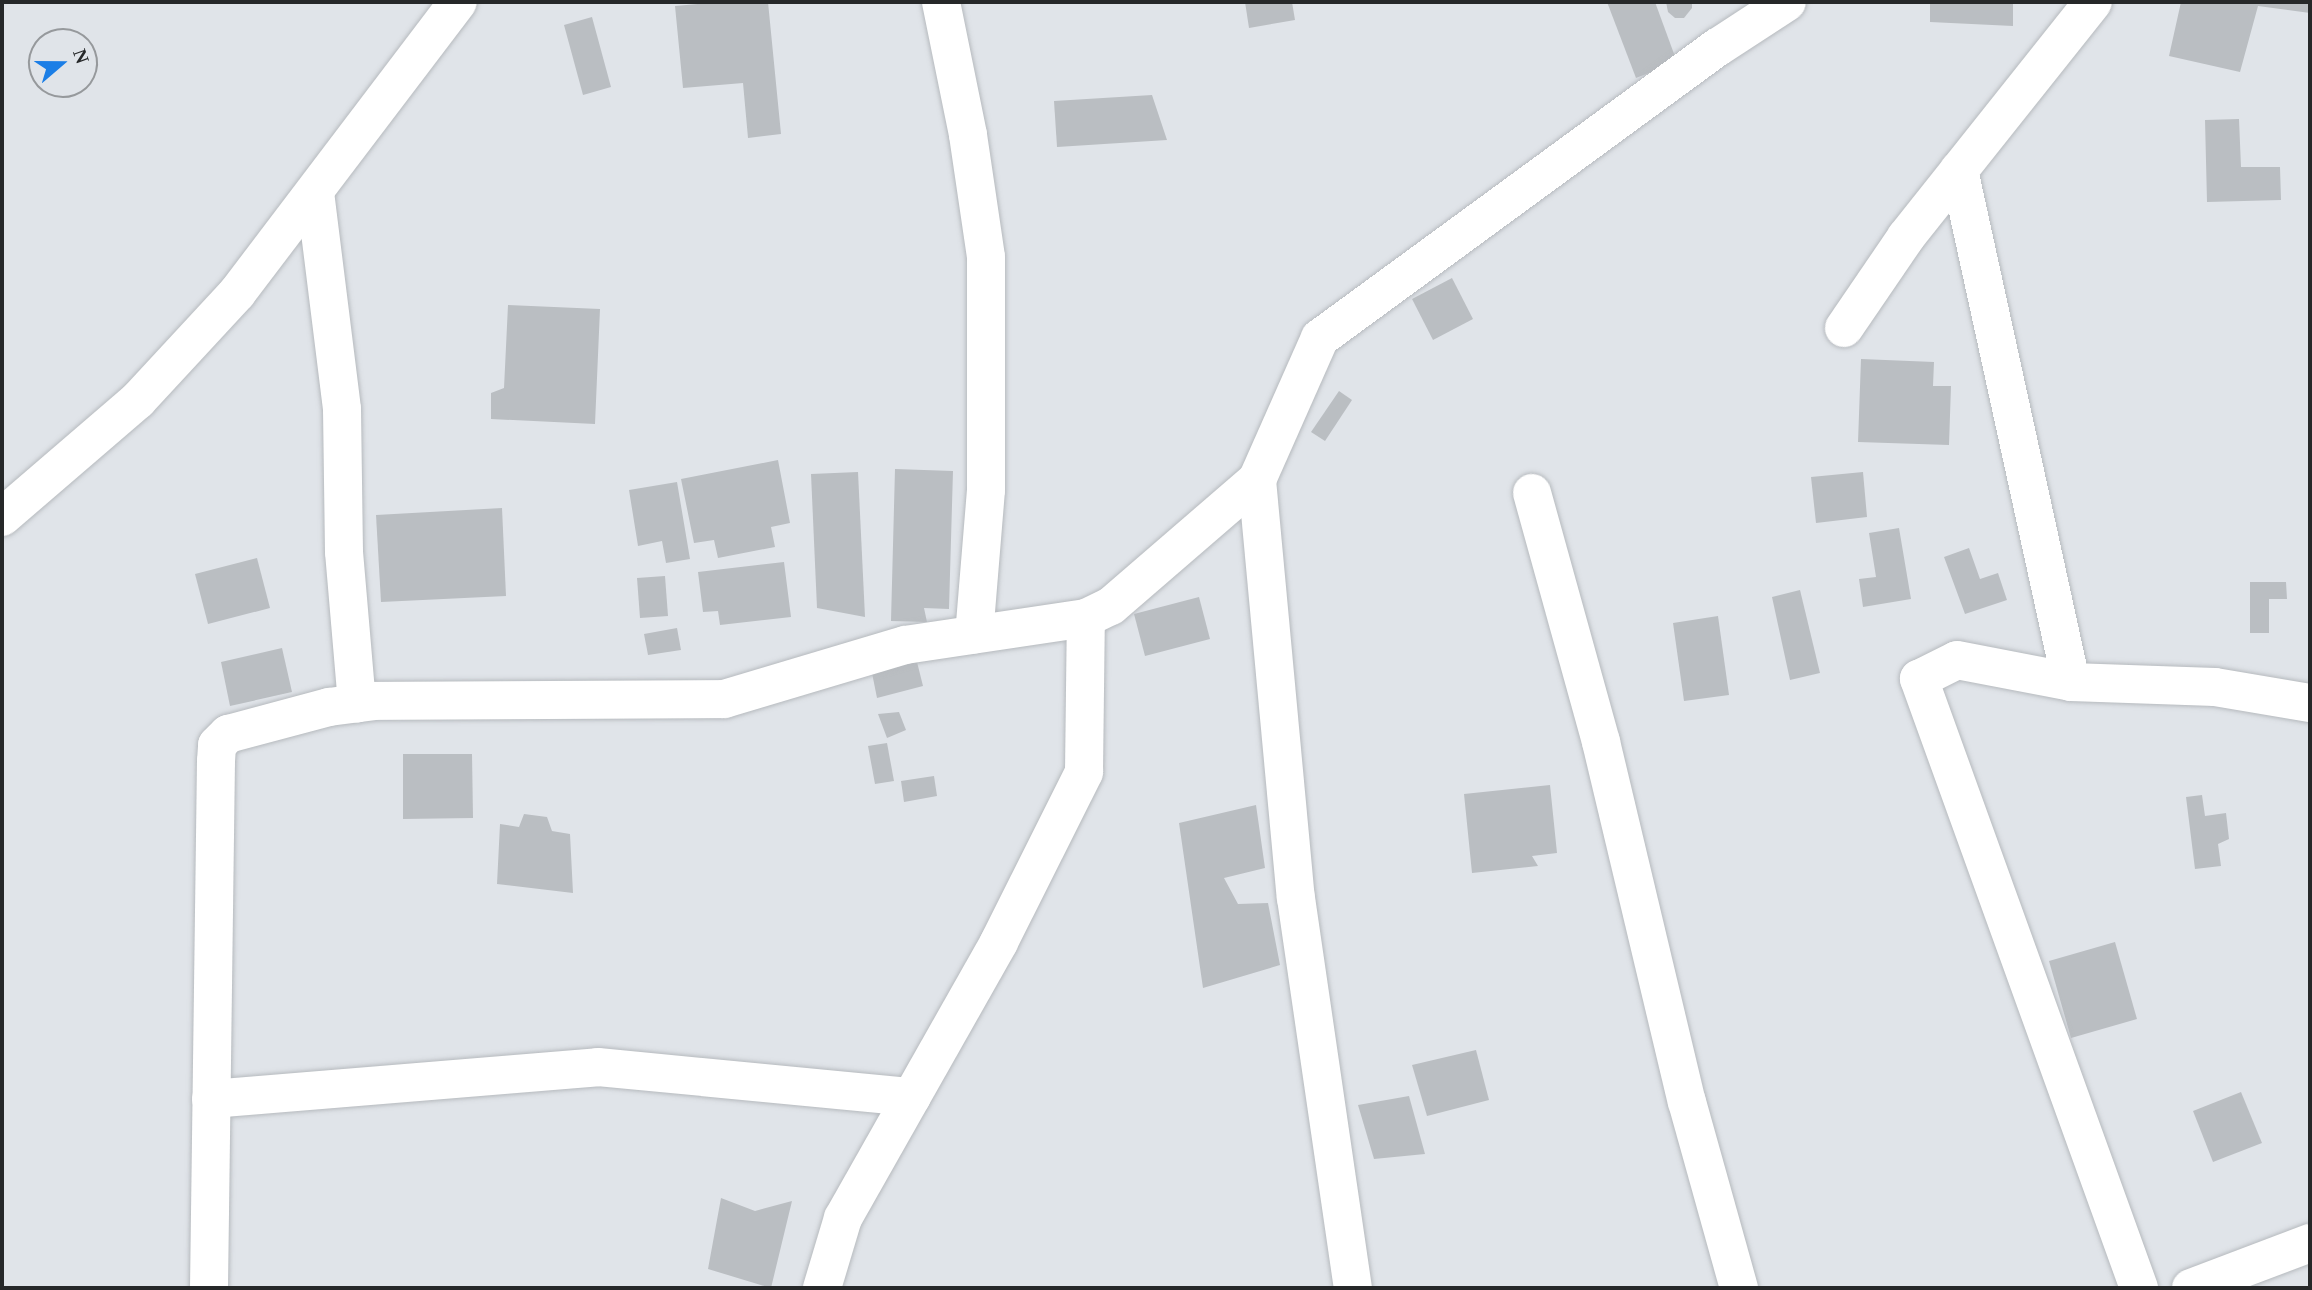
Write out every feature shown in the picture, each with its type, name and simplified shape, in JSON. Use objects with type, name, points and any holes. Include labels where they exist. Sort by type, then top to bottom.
[{"type":"street","points":[[2,517],[138,400],[237,293],[458,2]]},
{"type":"street","points":[[941,2],[968,135],[986,257],[986,489],[974,635]]},
{"type":"street","points":[[209,1288],[217,745],[229,734],[329,707],[357,704],[724,699],[905,645],[1086,618],[1111,606],[1257,480],[1320,338],[1718,47],[1787,2]]},
{"type":"street","points":[[1844,328],[1906,237],[2093,2]]},
{"type":"street","points":[[1959,170],[2071,682]]},
{"type":"street","points":[[315,192],[342,409],[344,552],[357,704]]},
{"type":"street","points":[[1257,480],[1296,898],[1353,1288]]},
{"type":"street","points":[[1532,493],[1601,742],[1687,1102],[1739,1288]]},
{"type":"street","points":[[822,1288],[843,1218],[999,942],[1084,772],[1086,618]]},
{"type":"street","points":[[2139,1288],[1919,679],[1957,660],[2071,682],[2215,687],[2310,703]]},
{"type":"street","points":[[211,1099],[598,1067],[912,1097]]},
{"type":"street","points":[[2191,1288],[2310,1243]]},
{"type":"building","points":[[768,2],[781,134],[748,138],[743,83],[683,88],[675,6]]},
{"type":"building","points":[[1245,2],[1292,2],[1295,20],[1249,28]]},
{"type":"building","points":[[1607,2],[1655,2],[1677,62],[1636,78]]},
{"type":"building","points":[[1666,2],[1692,2],[1692,8],[1684,18],[1675,18],[1668,12]]},
{"type":"building","points":[[1930,2],[2013,2],[2013,26],[1930,22]]},
{"type":"building","points":[[2181,2],[2310,2],[2310,13],[2258,6],[2240,72],[2169,56]]},
{"type":"building","points":[[592,17],[611,87],[583,95],[564,25]]},
{"type":"building","points":[[1152,95],[1167,140],[1057,147],[1054,101]]},
{"type":"building","points":[[2239,119],[2241,167],[2280,167],[2281,200],[2207,202],[2205,120]]},
{"type":"building","points":[[1452,278],[1473,319],[1433,340],[1412,299]]},
{"type":"building","points":[[508,305],[600,309],[595,424],[491,419],[491,393],[504,388]]},
{"type":"building","points":[[1861,359],[1934,362],[1933,386],[1951,386],[1949,445],[1858,442]]},
{"type":"building","points":[[1339,391],[1352,400],[1325,441],[1311,432]]},
{"type":"building","points":[[778,460],[790,523],[771,527],[775,547],[718,558],[714,540],[694,543],[681,479]]},
{"type":"building","points":[[895,469],[953,471],[949,609],[924,608],[927,622],[891,621]]},
{"type":"building","points":[[858,472],[865,617],[817,608],[811,474]]},
{"type":"building","points":[[1863,472],[1867,517],[1816,523],[1811,477]]},
{"type":"building","points":[[677,482],[690,559],[666,563],[662,541],[638,546],[629,490]]},
{"type":"building","points":[[502,508],[506,596],[381,602],[376,515]]},
{"type":"building","points":[[1899,528],[1911,599],[1863,607],[1859,579],[1876,577],[1869,533]]},
{"type":"building","points":[[1969,548],[1980,579],[1998,573],[2007,600],[1965,614],[1944,557]]},
{"type":"building","points":[[257,558],[270,608],[208,624],[195,574]]},
{"type":"building","points":[[784,562],[791,617],[720,625],[718,611],[703,612],[698,572]]},
{"type":"building","points":[[665,576],[668,616],[640,618],[637,578]]},
{"type":"building","points":[[2250,582],[2286,582],[2287,599],[2269,599],[2269,633],[2250,633]]},
{"type":"building","points":[[1800,590],[1820,673],[1790,680],[1772,597]]},
{"type":"building","points":[[1199,597],[1210,639],[1145,656],[1134,614]]},
{"type":"building","points":[[1718,616],[1729,695],[1684,701],[1673,623]]},
{"type":"building","points":[[677,628],[681,650],[648,655],[644,634]]},
{"type":"building","points":[[282,648],[292,692],[230,706],[221,662]]},
{"type":"building","points":[[917,662],[923,686],[877,698],[872,673]]},
{"type":"building","points":[[899,712],[906,730],[887,738],[878,714]]},
{"type":"building","points":[[887,743],[894,781],[875,784],[868,746]]},
{"type":"building","points":[[403,754],[472,754],[473,818],[403,819]]},
{"type":"building","points":[[934,776],[937,796],[904,802],[901,781]]},
{"type":"building","points":[[1550,785],[1557,853],[1532,856],[1538,866],[1472,873],[1464,794]]},
{"type":"building","points":[[2202,795],[2205,816],[2226,813],[2229,839],[2218,844],[2221,866],[2195,869],[2186,797]]},
{"type":"building","points":[[1256,805],[1265,868],[1224,878],[1238,904],[1268,903],[1280,965],[1203,988],[1179,823]]},
{"type":"building","points":[[524,814],[547,817],[552,831],[570,834],[573,893],[497,884],[500,824],[519,827]]},
{"type":"building","points":[[2115,942],[2137,1019],[2071,1038],[2049,961]]},
{"type":"building","points":[[1476,1050],[1489,1100],[1427,1116],[1412,1065]]},
{"type":"building","points":[[2241,1092],[2262,1143],[2213,1162],[2193,1111]]},
{"type":"building","points":[[1409,1096],[1425,1154],[1374,1159],[1358,1105]]},
{"type":"building","points":[[721,1198],[755,1211],[792,1201],[771,1288],[708,1269]]}]
